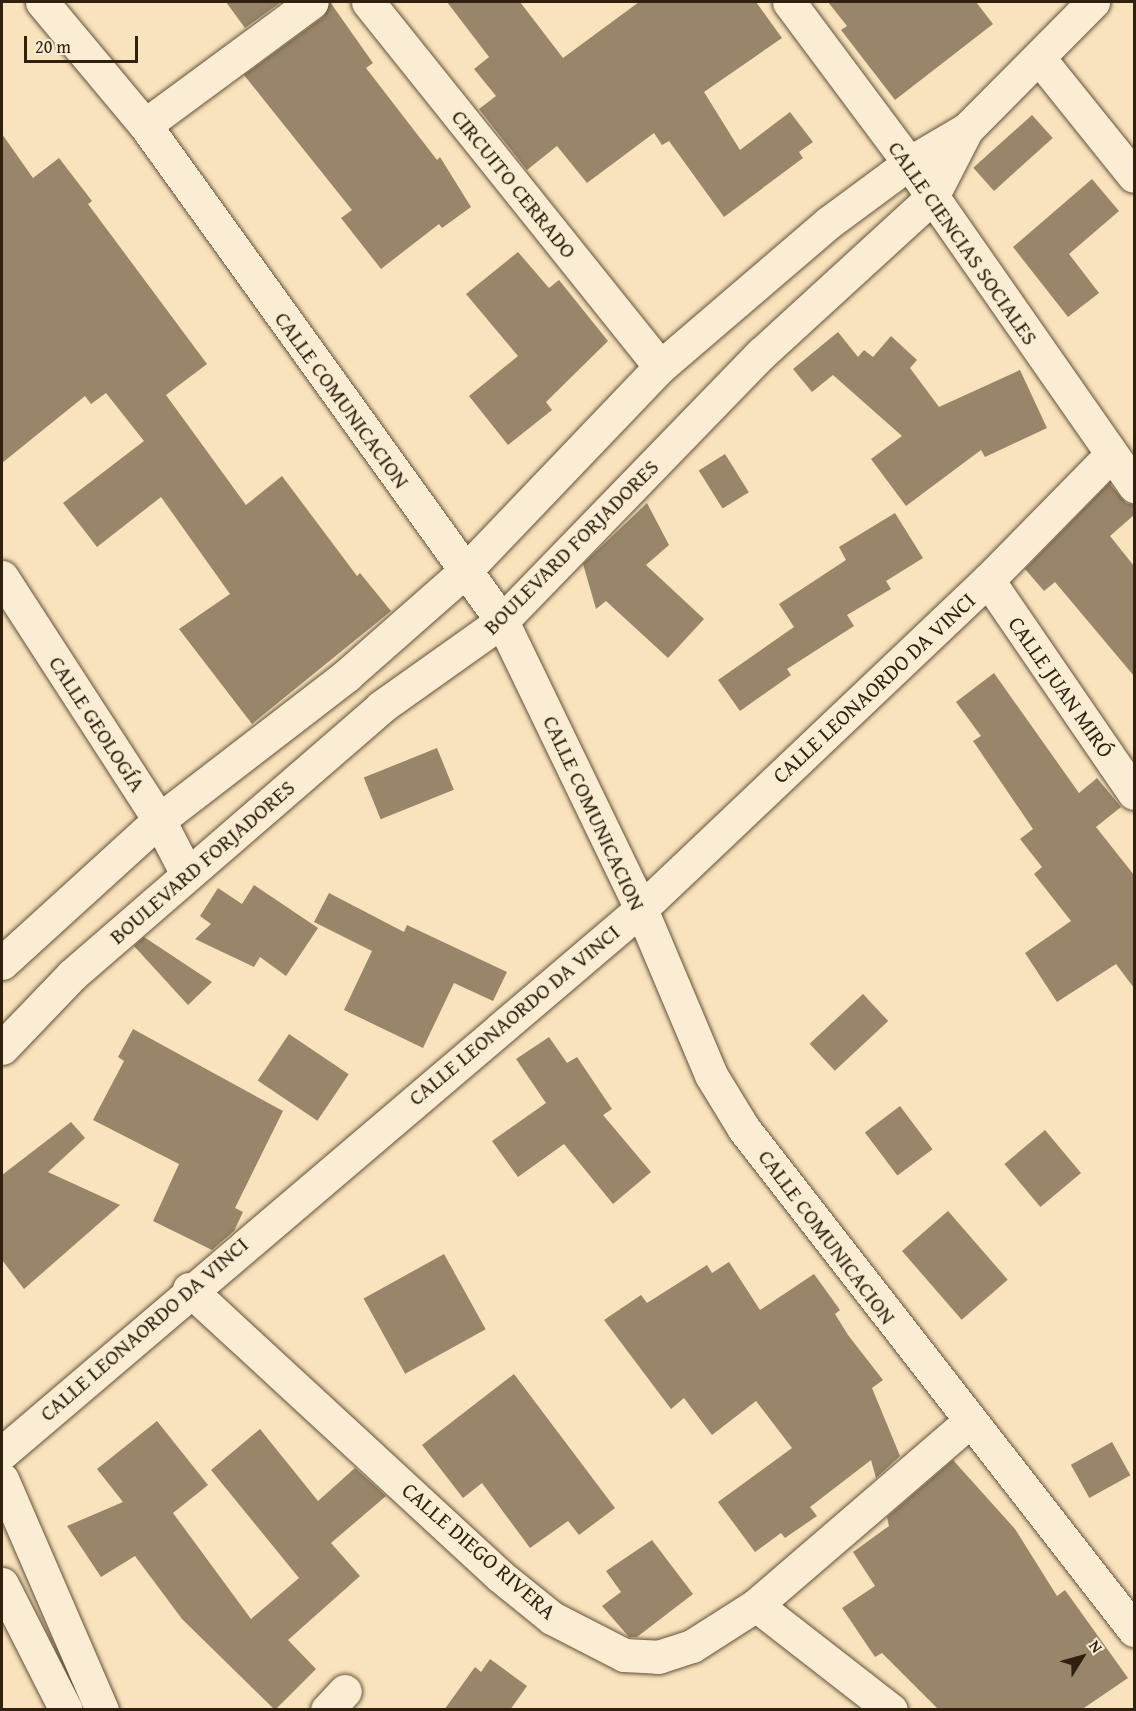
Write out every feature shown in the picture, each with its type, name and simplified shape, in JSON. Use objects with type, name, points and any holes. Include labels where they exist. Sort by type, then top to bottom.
[{"type":"street","name":"CALLE COMUNICACION","points":[[42,2],[145,125],[502,621],[640,909],[711,1075],[744,1129],[969,1422],[1134,1630]]},
{"type":"street","points":[[145,125],[312,2]]},
{"type":"street","name":"CIRCUITO CERRADO","points":[[368,2],[660,367]]},
{"type":"street","name":"CALLE CIENCIAS SOCIALES","points":[[789,2],[909,163],[1134,486]]},
{"type":"street","name":"BOULEVARD FORJADORES","points":[[2,963],[159,820],[347,675],[465,571],[660,367],[828,223],[909,163],[967,129],[1093,2]]},
{"type":"street","points":[[1039,58],[1134,176]]},
{"type":"street","name":"BOULEVARD FORJADORES","points":[[2,1048],[72,975],[381,707],[502,621],[762,353],[932,197],[967,129]]},
{"type":"street","name":"CALLE LEONAORDO DA VINCI","points":[[2,1453],[189,1289],[640,909],[988,580],[1111,454]]},
{"type":"street","name":"CALLE GEOLOGÍA","points":[[2,577],[159,820],[187,874]]},
{"type":"street","name":"CALLE JUAN MIRÓ","points":[[988,580],[1134,793]]},
{"type":"street","name":"CALLE DIEGO RIVERA","points":[[189,1289],[500,1576],[552,1618],[624,1655],[658,1657],[692,1646],[756,1605],[969,1422]]},
{"type":"street","points":[[2,1479],[102,1710]]},
{"type":"street","points":[[2,1584],[66,1710]]},
{"type":"street","points":[[756,1605],[891,1710]]},
{"type":"building","points":[[226,2],[281,2],[245,28]]},
{"type":"building","points":[[330,2],[373,63],[366,68],[437,160],[440,157],[471,207],[442,228],[439,224],[381,269],[341,218],[352,210],[244,75],[323,17]]},
{"type":"building","points":[[447,2],[520,2],[563,58],[639,2],[756,2],[782,38],[704,92],[740,150],[790,112],[813,142],[799,152],[803,158],[724,217],[669,141],[662,145],[654,133],[587,183],[557,146],[527,170],[479,109],[496,96],[474,69],[489,57]]},
{"type":"building","points":[[828,2],[976,2],[993,24],[895,100],[841,30],[847,26]]},
{"type":"building","points":[[1032,115],[1053,138],[994,191],[973,168]]},
{"type":"building","points":[[2,134],[33,178],[59,158],[92,201],[88,204],[207,364],[166,395],[246,505],[282,476],[357,576],[360,573],[391,611],[252,724],[179,629],[230,594],[161,497],[97,547],[63,503],[144,441],[106,393],[91,404],[85,396],[2,463]]},
{"type":"building","points":[[1092,179],[1119,211],[1069,254],[1099,293],[1068,317],[1013,247]]},
{"type":"building","points":[[518,252],[549,288],[559,280],[608,341],[546,402],[552,410],[508,445],[469,396],[518,356],[466,294]]},
{"type":"building","points":[[838,332],[858,357],[864,350],[873,357],[891,336],[917,360],[910,368],[939,407],[1020,370],[1047,428],[985,457],[981,450],[906,506],[871,459],[902,436],[833,375],[812,392],[793,369]]},
{"type":"building","points":[[725,454],[749,492],[723,509],[699,470]]},
{"type":"building","points":[[1109,483],[1126,503],[1134,505],[1134,515],[1110,536],[1134,566],[1134,676],[1055,582],[1044,591],[1025,569]]},
{"type":"building","points":[[647,503],[669,545],[646,565],[704,619],[668,658],[606,601],[596,609],[583,564]]},
{"type":"building","points":[[895,513],[923,558],[886,581],[891,589],[847,615],[854,626],[787,669],[791,675],[740,711],[718,680],[794,627],[779,604],[846,560],[839,547]]},
{"type":"building","points":[[994,673],[1079,793],[1097,778],[1121,807],[1096,827],[1134,875],[1134,988],[1116,964],[1057,1002],[1025,953],[1071,921],[1034,874],[1042,867],[1020,839],[1033,829],[973,741],[981,736],[956,702]]},
{"type":"building","points":[[437,748],[454,790],[381,819],[364,778]]},
{"type":"building","points":[[254,885],[318,928],[286,976],[260,957],[254,967],[195,939],[211,924],[200,916],[218,888],[242,904]]},
{"type":"building","points":[[329,893],[404,932],[407,925],[507,972],[493,1001],[454,983],[423,1048],[344,1010],[372,951],[314,922]]},
{"type":"building","points":[[144,937],[212,982],[188,1005],[134,946]]},
{"type":"building","points":[[863,994],[888,1021],[835,1071],[810,1044]]},
{"type":"building","points":[[133,1029],[283,1111],[235,1208],[243,1212],[234,1231],[212,1250],[153,1221],[179,1164],[93,1120],[124,1061],[118,1057]]},
{"type":"building","points":[[289,1034],[349,1074],[317,1121],[258,1080]]},
{"type":"building","points":[[549,1037],[567,1063],[577,1057],[612,1109],[603,1115],[651,1172],[613,1204],[564,1144],[518,1177],[492,1141],[546,1103],[516,1059]]},
{"type":"building","points":[[900,1106],[932,1149],[897,1176],[865,1132]]},
{"type":"building","points":[[71,1122],[85,1138],[48,1172],[120,1205],[24,1289],[2,1260],[2,1175]]},
{"type":"building","points":[[1045,1130],[1081,1173],[1040,1207],[1004,1164]]},
{"type":"building","points":[[948,1211],[1008,1280],[962,1320],[902,1251]]},
{"type":"building","points":[[444,1254],[486,1329],[405,1374],[364,1299]]},
{"type":"building","points":[[729,1262],[760,1310],[814,1274],[840,1310],[835,1314],[848,1335],[883,1380],[872,1388],[900,1456],[876,1478],[871,1460],[810,1507],[817,1516],[785,1538],[781,1533],[755,1552],[718,1502],[792,1448],[756,1401],[712,1435],[684,1398],[671,1409],[604,1320],[641,1295],[647,1303],[707,1265],[712,1273]]},
{"type":"building","points":[[514,1374],[615,1508],[579,1535],[568,1521],[530,1548],[482,1483],[463,1498],[422,1445]]},
{"type":"building","points":[[157,1421],[208,1485],[173,1513],[251,1619],[299,1578],[211,1470],[260,1429],[318,1501],[355,1468],[386,1496],[331,1543],[360,1576],[288,1640],[316,1669],[275,1710],[182,1619],[135,1556],[101,1577],[67,1526],[123,1502],[97,1469]]},
{"type":"building","points":[[1112,1442],[1130,1475],[1089,1498],[1071,1465]]},
{"type":"building","points":[[953,1460],[1015,1529],[1057,1596],[1065,1590],[1128,1678],[1081,1710],[939,1710],[882,1653],[875,1657],[842,1608],[875,1586],[853,1552],[889,1526],[887,1517]]},
{"type":"building","points":[[652,1540],[693,1594],[637,1637],[629,1637],[602,1606],[621,1592],[606,1571]]},
{"type":"building","points":[[490,1659],[527,1686],[510,1710],[444,1710],[475,1667],[481,1672]]}]
